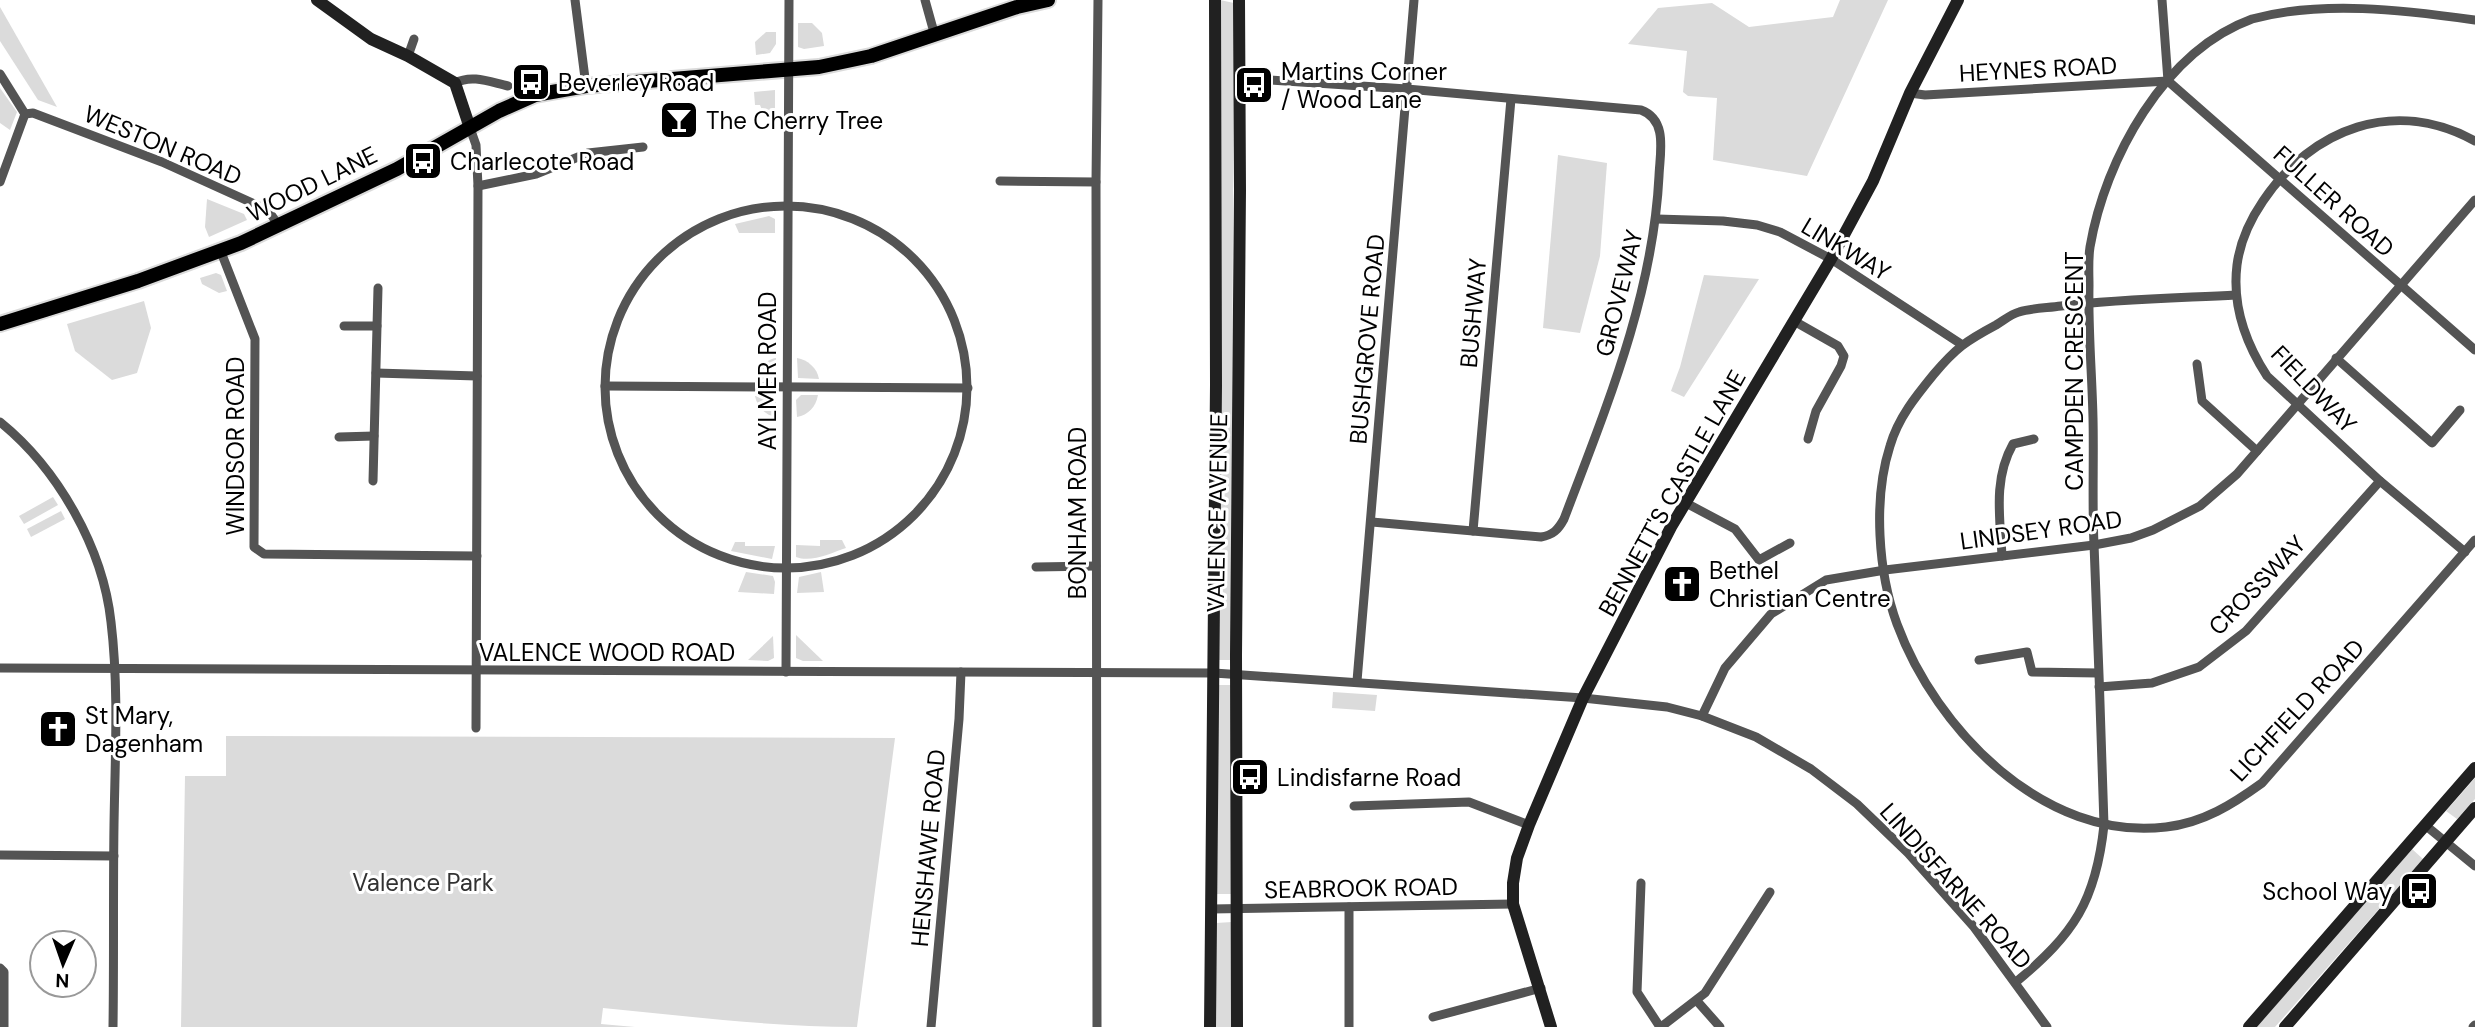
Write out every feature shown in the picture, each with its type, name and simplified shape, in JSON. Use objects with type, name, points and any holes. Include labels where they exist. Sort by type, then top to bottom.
[{"type":"main road","name":"WOOD LANE","points":[[0,324],[221,252],[397,169],[499,111],[535,95],[586,86],[819,67],[871,56],[1048,0]]},
{"type":"street","points":[[317,0],[371,39],[408,56],[454,83],[476,145],[476,728]]},
{"type":"street","points":[[575,0],[586,86]]},
{"type":"street","name":"AYLMER ROAD","points":[[786,672],[789,0]]},
{"type":"street","points":[[925,0],[935,36]]},
{"type":"street","name":"BONHAM ROAD","points":[[1097,1027],[1098,0]]},
{"type":"street","name":"VALENCE AVENUE","points":[[1210,1027],[1217,91],[1215,0]]},
{"type":"street","name":"VALENCE AVENUE","points":[[1237,1027],[1239,0]]},
{"type":"street","name":"BUSHGROVE ROAD","points":[[1357,681],[1414,0]]},
{"type":"street","name":"BENNETT'S CASTLE LANE","points":[[1551,1027],[1513,904],[1517,858],[1529,825],[1583,698],[1671,527],[1831,259],[1873,181],[1910,93],[1958,0]]},
{"type":"street","points":[[2162,0],[2168,81]]},
{"type":"street","name":"CAMPDEN CRESCENT","points":[[2016,982],[2059,944],[2075,922],[2094,884],[2100,858],[2104,825],[2094,545],[2089,248],[2108,184],[2132,130],[2153,98],[2201,49],[2250,19],[2305,6],[2353,6],[2475,20]]},
{"type":"street","points":[[408,56],[414,39]]},
{"type":"street","points":[[0,75],[25,114],[0,182]]},
{"type":"street","points":[[454,83],[464,78],[472,78],[508,86]]},
{"type":"street","name":"GROVEWAY","points":[[1240,78],[1407,89],[1641,110],[1649,113],[1659,128],[1657,219],[1648,271],[1615,383],[1558,529],[1541,537],[1372,522]]},
{"type":"street","name":"HEYNES ROAD","points":[[1910,93],[1925,95],[2168,81]]},
{"type":"street","name":"FULLER ROAD","points":[[2168,81],[2475,350]]},
{"type":"street","name":"BUSHWAY","points":[[1473,531],[1511,99]]},
{"type":"street","name":"WESTON ROAD","points":[[25,114],[33,113],[162,162],[259,206],[270,213],[279,226]]},
{"type":"street","name":"FIELDWAY","points":[[2465,552],[2380,481],[2267,376],[2244,332],[2236,295],[2237,264],[2245,235],[2257,211],[2281,178],[2320,144],[2343,131],[2371,123],[2403,120],[2427,122],[2453,129],[2475,141]]},
{"type":"street","points":[[478,187],[536,174],[588,153],[643,147]]},
{"type":"street","points":[[1000,181],[1096,182]]},
{"type":"street","name":"LINDSEY ROAD","points":[[1702,716],[1726,668],[1771,614],[1826,580],[2132,538],[2200,506],[2237,474],[2475,200]]},
{"type":"street","points":[[787,206],[851,218],[890,239],[915,260],[936,285],[956,323],[967,366],[968,387],[967,409],[956,452],[936,491],[906,523],[870,548],[850,557],[818,565],[786,568],[742,563],[721,556],[701,547],[665,522],[636,489],[625,471],[610,430],[605,386],[609,351],[619,317],[643,276],[659,259],[686,237],[717,220],[763,208],[787,206]]},
{"type":"street","name":"LINKWAY","points":[[1657,219],[1757,225],[1780,232],[1831,259],[1961,344]]},
{"type":"street","name":"WINDSOR ROAD","points":[[221,252],[255,339],[254,547],[264,554],[477,556]]},
{"type":"street","points":[[373,481],[377,288]]},
{"type":"street","name":"LICHFIELD ROAD","points":[[2236,295],[2088,303],[2018,312],[1961,344],[1918,394],[1901,419],[1890,444],[1879,503],[1885,570],[1897,622],[1916,667],[1961,729],[2010,779],[2035,797],[2077,817],[2104,825],[2137,829],[2168,827],[2192,821],[2236,802],[2262,783],[2475,540]]},
{"type":"street","points":[[1794,321],[1838,346],[1844,356],[1816,411],[1808,439]]},
{"type":"street","points":[[344,326],[377,326]]},
{"type":"street","points":[[2336,358],[2432,443],[2460,410]]},
{"type":"street","points":[[2197,364],[2202,401],[2257,451]]},
{"type":"street","points":[[376,373],[477,376]]},
{"type":"street","points":[[605,386],[968,387]]},
{"type":"street","points":[[0,422],[43,464],[69,502],[90,543],[111,620],[114,670],[113,1027]]},
{"type":"street","points":[[339,437],[374,436]]},
{"type":"street","points":[[2002,556],[1998,485],[2006,455],[2012,444],[2034,439]]},
{"type":"street","name":"CROSSWAY","points":[[2099,687],[2152,684],[2199,667],[2246,632],[2380,481]]},
{"type":"street","points":[[1686,503],[1735,529],[1759,560],[1790,543]]},
{"type":"street","points":[[1036,567],[1096,566]]},
{"type":"street","points":[[1979,660],[2027,652],[2032,672],[2098,673]]},
{"type":"street","name":"VALENCE WOOD ROAD","points":[[0,668],[1214,673]]},
{"type":"street","name":"HENSHAWE ROAD","points":[[931,1027],[961,671]]},
{"type":"street","name":"LINDISFARNE ROAD","points":[[1214,673],[1583,698],[1667,708],[1702,716],[1756,737],[1811,769],[1857,804],[1908,853],[1974,927],[2047,1027]]},
{"type":"street","points":[[2249,1027],[2475,768]]},
{"type":"street","points":[[1354,806],[1469,802],[1529,825]]},
{"type":"street","points":[[2285,1027],[2475,807]]},
{"type":"street","points":[[2425,825],[2475,866]]},
{"type":"street","points":[[0,855],[114,856]]},
{"type":"street","points":[[1641,883],[1637,992],[1661,1027],[1697,1001],[1770,892]]},
{"type":"street","name":"SEABROOK ROAD","points":[[1211,909],[1513,904]]},
{"type":"street","points":[[1349,907],[1349,1027]]},
{"type":"street","points":[[0,968],[4,972],[4,1027]]},
{"type":"street","points":[[1433,1017],[1541,988]]},
{"type":"street","points":[[1697,1001],[1720,1027]]},
{"type":"green space","points":[[1220,0],[1234,3],[1231,660],[1217,660]]},
{"type":"green space","points":[[1840,0],[1888,0],[1807,176],[1713,160],[1717,98],[1688,96],[1683,92],[1687,51],[1628,44],[1658,8],[1712,3],[1749,27],[1833,17]]},
{"type":"green space","points":[[0,7],[57,107],[38,100],[0,41]]},
{"type":"green space","points":[[798,23],[812,23],[822,33],[824,46],[804,49],[798,47]]},
{"type":"green space","points":[[766,32],[776,32],[776,44],[770,53],[756,55],[755,42]]},
{"type":"green space","points":[[0,88],[17,112],[10,130],[0,123]]},
{"type":"green space","points":[[775,90],[775,115],[764,115],[760,105],[755,105],[754,92]]},
{"type":"green space","points":[[1558,155],[1607,163],[1600,256],[1580,333],[1543,328]]},
{"type":"green space","points":[[207,199],[244,214],[247,220],[209,237],[205,227]]},
{"type":"green space","points":[[769,216],[775,219],[775,233],[739,233],[735,224]]},
{"type":"green space","points":[[216,273],[221,275],[227,291],[219,293],[202,284],[200,278]]},
{"type":"green space","points":[[1704,275],[1759,279],[1684,397],[1671,391]]},
{"type":"green space","points":[[144,301],[151,328],[137,373],[112,380],[75,351],[67,324]]},
{"type":"green space","points":[[776,358],[775,378],[756,380],[763,365]]},
{"type":"green space","points":[[797,358],[811,365],[819,379],[798,378]]},
{"type":"green space","points":[[801,395],[818,395],[811,410],[797,417],[796,400]]},
{"type":"green space","points":[[755,396],[776,397],[776,417],[762,410]]},
{"type":"green space","points":[[53,497],[58,505],[24,524],[19,516]]},
{"type":"green space","points":[[61,511],[65,519],[31,537],[27,529]]},
{"type":"green space","points":[[820,540],[842,540],[846,548],[814,558],[796,557],[796,545],[820,546]]},
{"type":"green space","points":[[735,542],[745,542],[745,546],[775,546],[772,559],[731,551]]},
{"type":"green space","points":[[746,572],[773,576],[774,594],[738,592]]},
{"type":"green space","points":[[821,572],[824,592],[797,593],[799,577]]},
{"type":"green space","points":[[796,635],[823,661],[803,661],[796,658]]},
{"type":"green space","points":[[773,636],[774,658],[768,661],[748,660]]},
{"type":"green space","points":[[1217,685],[1231,685],[1231,894],[1215,894]]},
{"type":"green space","points":[[1333,692],[1377,695],[1375,711],[1332,708]]},
{"type":"green space","name":"Valence Park","points":[[226,736],[895,738],[857,1027],[761,1023],[603,1008],[601,1024],[635,1027],[181,1027],[185,776],[226,776]]},
{"type":"green space","points":[[2475,778],[2475,799],[2457,819],[2446,811]]},
{"type":"green space","points":[[2412,849],[2423,859],[2275,1027],[2256,1027]]},
{"type":"green space","points":[[1232,922],[1231,1027],[1215,1027],[1216,923]]},
{"type":"place","name":"Beverley Road","points":[[531,82]]},
{"type":"place","name":"Martins Corner / Wood Lane","points":[[1254,85]]},
{"type":"place","name":"The Cherry Tree","points":[[679,120]]},
{"type":"place","name":"Charlecote Road","points":[[423,161]]},
{"type":"place","name":"Bethel Christian Centre","points":[[1682,584]]},
{"type":"place","name":"St Mary, Dagenham","points":[[58,729]]},
{"type":"place","name":"Lindisfarne Road","points":[[1250,777]]},
{"type":"place","name":"School Way","points":[[2419,891]]}]
